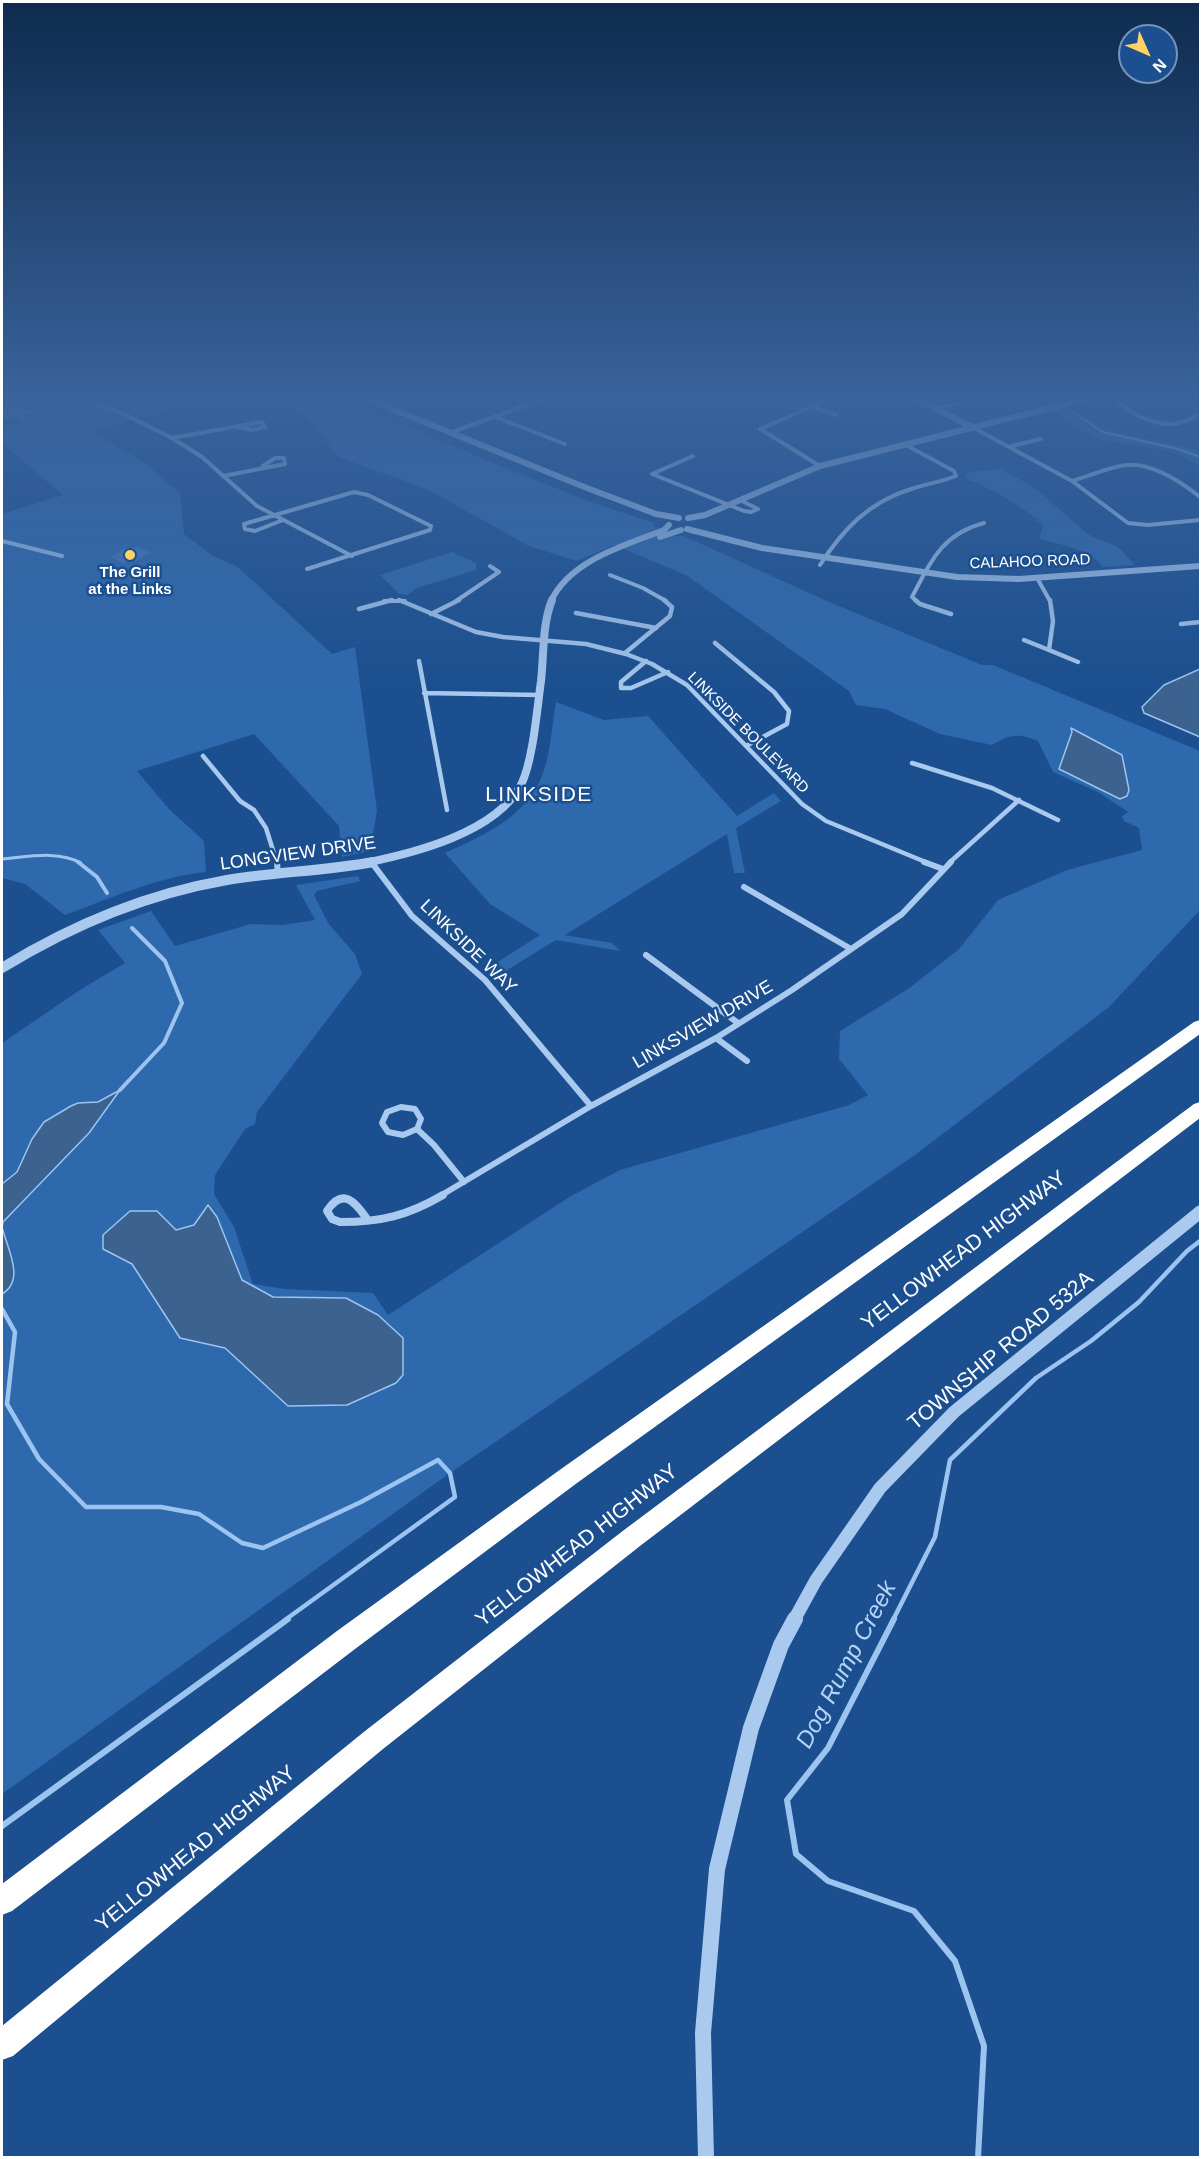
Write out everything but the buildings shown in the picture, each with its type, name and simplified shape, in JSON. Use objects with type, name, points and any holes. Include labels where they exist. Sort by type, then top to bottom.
[{"type":"highway","points":[[2,1901],[346,1640],[560,1483],[1200,1026]]},
{"type":"highway","name":"YELLOWHEAD HIGHWAY","points":[[2,2045],[374,1740],[632,1538],[1200,1108]]},
{"type":"highway","points":[[2,2054],[131,1939]]},
{"type":"street","points":[[246,496],[272,515],[317,536],[352,556]]},
{"type":"street","points":[[282,520],[255,531],[245,529],[244,524],[341,496]]},
{"type":"street","points":[[307,569],[430,530],[431,526],[370,496]]},
{"type":"street","points":[[609,496],[656,514],[679,518],[705,515],[750,496]]},
{"type":"street","points":[[705,496],[744,511],[752,512],[758,509],[740,500]]},
{"type":"street","points":[[820,565],[850,522],[877,503],[894,496]]},
{"type":"street","points":[[1092,496],[1128,523],[1148,525],[1200,520]]},
{"type":"street","points":[[656,514],[669,524]]},
{"type":"street","name":"LONGVIEW DRIVE","points":[[572,576],[684,530],[696,524],[705,515]]},
{"type":"street","name":"LONGVIEW DRIVE","points":[[2,968],[57,935],[128,906],[206,885],[278,874],[334,870],[372,863],[439,843],[479,824],[499,809],[520,785],[526,768],[540,695],[550,605],[558,590],[594,560],[664,530],[679,518]]},
{"type":"street","name":"CALAHOO ROAD","points":[[688,518],[705,532]]},
{"type":"street","points":[[951,614],[920,604],[912,597],[934,553],[945,542],[972,525],[984,523]]},
{"type":"street","name":"CALAHOO ROAD","points":[[669,524],[684,530],[705,532],[762,548],[925,573],[992,579],[1200,566]]},
{"type":"street","points":[[2,541],[62,556]]},
{"type":"street","points":[[430,614],[467,597],[488,583],[500,572],[490,566]]},
{"type":"street","points":[[1042,570],[1047,577]]},
{"type":"street","points":[[610,575],[640,585],[662,597],[672,607],[670,616],[625,653]]},
{"type":"street","points":[[1036,578],[1050,598],[1054,619],[1049,650]]},
{"type":"street","name":"LINKSIDE BOULEVARD","points":[[359,609],[395,600],[458,627],[477,632],[584,644],[625,653],[646,661],[668,672],[687,686],[802,804],[826,820],[943,870]]},
{"type":"street","points":[[576,612],[656,628]]},
{"type":"street","points":[[1181,624],[1200,622]]},
{"type":"street","points":[[1024,640],[1078,662]]},
{"type":"street","points":[[715,643],[774,692],[789,711],[787,724],[746,746]]},
{"type":"street","points":[[419,661],[447,810]]},
{"type":"street","name":"LINKSIDE BOULEVARD","points":[[646,661],[621,682],[621,688],[631,688],[668,672]]},
{"type":"street","points":[[424,693],[540,695]]},
{"type":"street","points":[[203,756],[240,801],[254,810],[266,828],[278,874]]},
{"type":"street","points":[[912,763],[968,779],[1019,800],[1058,820]]},
{"type":"street","name":"LINKSVIEW DRIVE","points":[[366,1219],[355,1202],[350,1199],[333,1202],[327,1211],[335,1221],[352,1222],[392,1218],[409,1213],[591,1106],[716,1038],[902,914],[943,870],[1019,800]]},
{"type":"street","name":"LINKSIDE WAY","points":[[372,863],[412,916],[485,980],[591,1106]]},
{"type":"street","points":[[744,887],[851,949]]},
{"type":"street","points":[[646,955],[738,1023]]},
{"type":"street","points":[[716,1038],[747,1060]]},
{"type":"street","points":[[401,1107],[415,1109],[421,1119],[417,1129],[403,1135],[388,1132],[382,1123],[387,1112],[401,1107]]},
{"type":"street","points":[[417,1129],[434,1145],[464,1182]]},
{"type":"street","name":"TOWNSHIP ROAD 532A","points":[[706,2157],[703,2033],[717,1869],[751,1728],[781,1645],[816,1580],[880,1488],[954,1412],[1200,1212]]},
{"type":"shaded area","points":[[61,496],[180,496],[184,534],[213,556],[238,567],[332,654],[355,647],[377,811],[370,851],[342,857],[339,826],[254,734],[137,771],[169,809],[204,841],[206,872],[152,883],[65,915],[25,884],[2,878],[2,514]]},
{"type":"shaded area","points":[[439,496],[575,496],[654,523],[654,527],[675,536],[684,536],[829,602],[982,665],[993,665],[1200,751],[1200,910],[1109,1007],[915,1155],[450,1473],[2,1794],[2,1043],[80,990],[125,963],[98,930],[151,911],[175,946],[251,924],[283,925],[315,920],[296,885],[358,876],[360,881],[317,891],[314,895],[328,923],[355,954],[362,974],[257,1112],[255,1124],[245,1129],[215,1175],[214,1194],[234,1227],[253,1284],[284,1289],[373,1293],[388,1315],[571,1196],[620,1170],[849,1105],[868,1095],[839,1059],[840,1031],[908,989],[959,949],[998,900],[1067,870],[1142,850],[1139,828],[1124,821],[1122,816],[1128,812],[1098,792],[1053,772],[1038,741],[1014,736],[992,745],[940,734],[885,709],[856,705],[849,691],[686,575],[614,545],[577,561],[529,546]]},
{"type":"shaded area","points":[[1002,496],[1044,496],[1089,535],[1118,547],[1135,565],[1103,567],[1082,551],[1039,539],[1043,525]]},
{"type":"shaded area","points":[[452,552],[476,563],[476,570],[417,588],[407,595],[399,594],[380,575]]},
{"type":"shaded area","points":[[1200,669],[1200,737],[1144,713],[1142,707],[1164,685]]},
{"type":"shaded area","points":[[556,702],[604,720],[648,716],[737,816],[774,793],[781,801],[736,828],[745,873],[734,873],[727,834],[565,935],[612,943],[620,951],[556,940],[504,972],[493,965],[540,935],[490,904],[445,853],[504,822],[528,799],[544,770]]},
{"type":"shaded area","points":[[1071,728],[1122,755],[1129,790],[1127,796],[1120,799],[1059,769],[1072,732]]},
{"type":"shaded area","points":[[120,1090],[89,1133],[3,1222],[2,1227],[2,1184],[17,1172],[32,1139],[44,1122],[78,1103],[98,1102]]},
{"type":"shaded area","points":[[208,1205],[217,1217],[242,1280],[273,1297],[346,1298],[378,1315],[403,1338],[403,1375],[396,1383],[347,1405],[288,1406],[225,1348],[180,1338],[132,1264],[103,1249],[103,1235],[130,1211],[157,1211],[176,1230],[194,1225]]},
{"type":"shaded area","points":[[2,1227],[14,1272],[13,1281],[2,1294]]},
{"type":"waterway","points":[[2,859],[52,855],[81,863]]},
{"type":"waterway","points":[[78,862],[97,877],[107,893]]},
{"type":"waterway","points":[[120,1090],[164,1043],[182,1003],[165,961],[132,928]]},
{"type":"waterway","name":"Dog Rump Creek","points":[[893,1620],[935,1537],[950,1460],[1036,1378],[1091,1341],[1139,1302],[1187,1251],[1200,1241]]},
{"type":"waterway","points":[[2,1309],[15,1332],[7,1404],[39,1459],[86,1507],[161,1507],[199,1514],[242,1543],[263,1548],[361,1502],[438,1460],[450,1473],[455,1497],[285,1620]]},
{"type":"waterway","points":[[2,1826],[288,1619]]},
{"type":"waterway","name":"Dog Rump Creek","points":[[894,1619],[828,1748],[787,1800],[796,1854],[828,1881],[914,1911],[955,1961],[984,2046],[978,2158]]},
{"type":"place","name":"The Grill at the Links","points":[[130,555]]},
{"type":"district","name":"LINKSIDE","points":[[539,795]]}]
